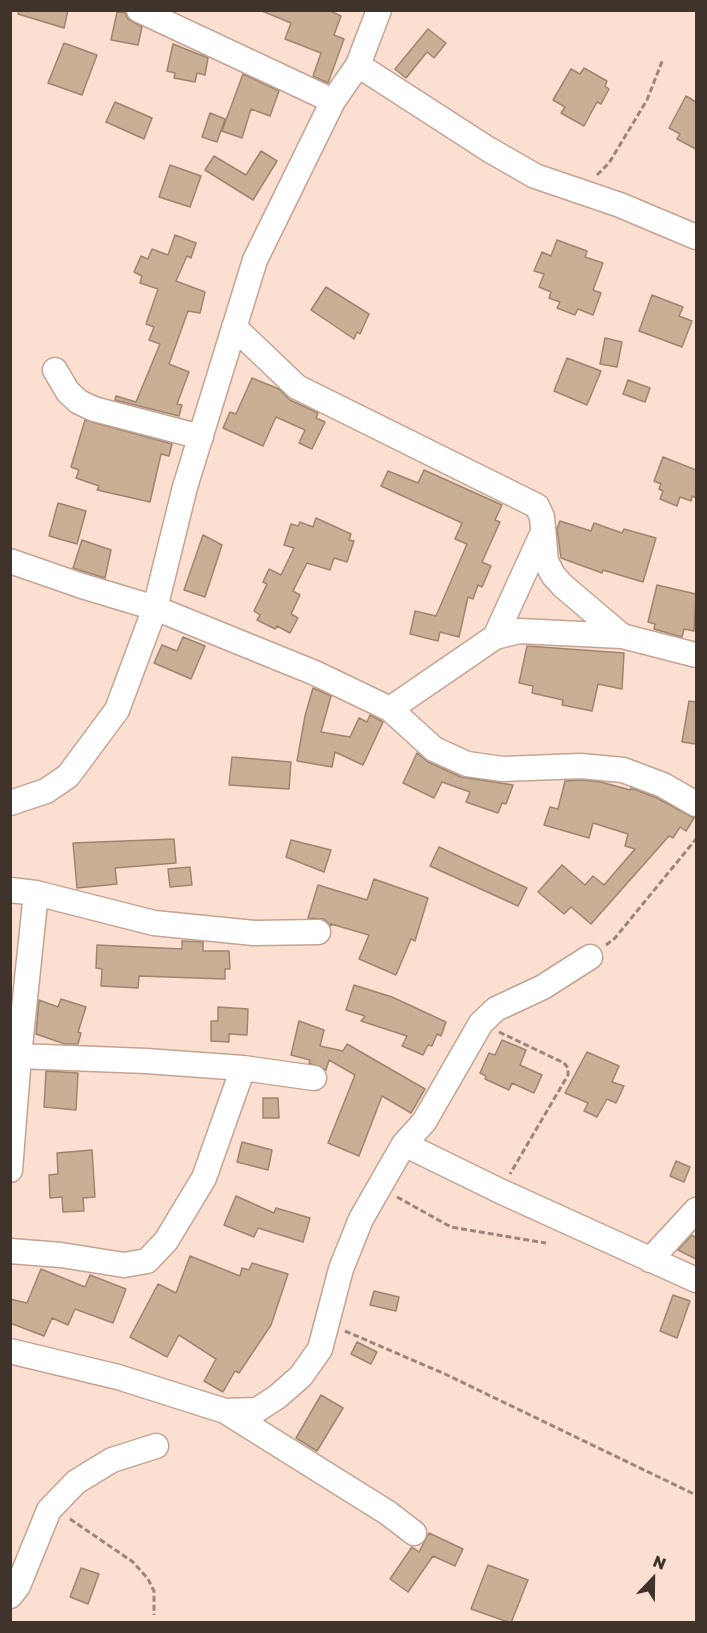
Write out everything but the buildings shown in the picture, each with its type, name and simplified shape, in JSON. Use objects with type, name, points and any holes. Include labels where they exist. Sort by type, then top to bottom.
[{"type":"street","points":[[140,10],[333,101]]},
{"type":"street","points":[[10,803],[46,791],[68,776],[117,710],[154,608],[201,436],[255,260],[333,101],[358,64],[379,10]]},
{"type":"street","points":[[358,64],[497,154],[536,176],[696,237]]},
{"type":"street","points":[[234,327],[297,387],[537,506],[542,517],[546,561],[553,575],[622,636]]},
{"type":"street","points":[[55,370],[68,392],[79,402],[94,409],[201,436]]},
{"type":"street","points":[[495,637],[543,532]]},
{"type":"street","points":[[10,561],[154,608],[315,673],[390,709],[434,749],[467,764],[503,769],[581,766],[623,770],[663,784],[696,804]]},
{"type":"street","points":[[390,709],[495,637],[519,631],[622,636],[696,655]]},
{"type":"street","points":[[10,890],[36,893],[154,923],[254,933],[318,932]]},
{"type":"street","points":[[10,1170],[36,893]]},
{"type":"street","points":[[225,1411],[257,1410],[302,1376],[320,1348],[341,1269],[378,1185],[404,1144],[424,1122],[481,1023],[496,1010],[543,987],[590,957]]},
{"type":"street","points":[[19,1056],[243,1068],[314,1078]]},
{"type":"street","points":[[10,1251],[61,1255],[124,1265],[147,1261],[166,1242],[204,1179],[243,1068]]},
{"type":"street","points":[[404,1144],[500,1191],[696,1280]]},
{"type":"street","points":[[650,1260],[696,1210]]},
{"type":"street","points":[[10,1351],[118,1377],[225,1411],[388,1513],[414,1533]]},
{"type":"street","points":[[10,1596],[18,1586],[49,1510],[76,1482],[90,1471],[112,1460],[156,1446]]},
{"type":"path","points":[[581,192],[609,164],[647,100],[663,59]]},
{"type":"path","points":[[590,957],[615,938],[696,839]]},
{"type":"path","points":[[481,1023],[564,1063],[568,1068],[568,1075],[500,1191]]},
{"type":"path","points":[[378,1185],[451,1227],[546,1243]]},
{"type":"path","points":[[328,1324],[445,1374],[696,1495]]},
{"type":"path","points":[[49,1510],[84,1527],[133,1562],[148,1579],[154,1591],[154,1615]]}]
